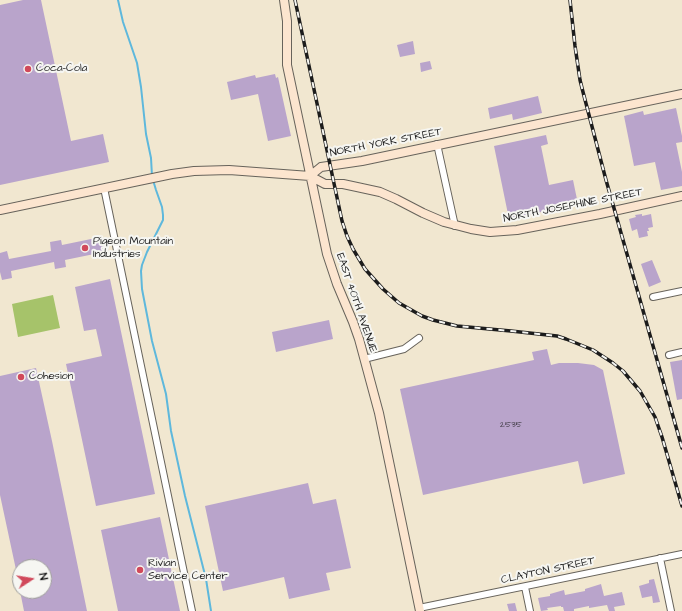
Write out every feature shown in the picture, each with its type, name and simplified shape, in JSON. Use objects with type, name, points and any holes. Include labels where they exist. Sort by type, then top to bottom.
[{"type":"main road","name":"EAST 40TH AVENUE","points":[[284,0],[287,21],[288,65],[327,254],[332,272],[353,322],[379,413],[419,610]]},
{"type":"main road","name":"NORTH YORK STREET","points":[[310,176],[321,167],[362,161],[437,144],[682,94]]},
{"type":"main road","points":[[0,210],[172,174],[206,170],[229,170],[310,176]]},
{"type":"main road","name":"NORTH JOSEPHINE STREET","points":[[310,176],[325,184],[343,184],[380,192],[436,219],[455,226],[471,230],[490,232],[516,230],[682,196]]},
{"type":"street","points":[[437,144],[455,226]]},
{"type":"street","points":[[104,188],[192,611]]},
{"type":"street","points":[[653,297],[682,291]]},
{"type":"street","points":[[364,359],[404,349],[419,338]]},
{"type":"street","points":[[669,355],[682,352]]},
{"type":"street","name":"CLAYTON STREET","points":[[419,610],[682,554]]},
{"type":"street","points":[[660,558],[671,611]]},
{"type":"street","points":[[525,587],[530,611]]},
{"type":"green space","points":[[53,295],[60,328],[18,337],[12,304]]},
{"type":"building","name":"Coca-Cola","points":[[23,0],[41,0],[71,141],[103,134],[109,162],[0,185],[0,5]]},
{"type":"building","points":[[413,41],[415,54],[400,57],[397,45]]},
{"type":"building","points":[[430,61],[432,69],[421,72],[420,63]]},
{"type":"building","points":[[275,74],[276,78],[278,77],[291,136],[268,141],[258,94],[231,100],[227,82],[255,75],[256,78]]},
{"type":"building","points":[[538,96],[542,113],[513,120],[512,114],[490,119],[488,108]]},
{"type":"building","points":[[676,108],[682,136],[682,142],[676,143],[682,172],[682,186],[661,190],[655,162],[634,166],[624,116],[643,111],[644,115]]},
{"type":"building","points":[[546,135],[548,144],[541,146],[549,185],[573,180],[578,204],[509,219],[494,146]]},
{"type":"building","points":[[642,214],[642,216],[651,214],[653,227],[648,228],[648,236],[639,238],[637,229],[632,231],[629,219],[636,217],[635,215]]},
{"type":"building","points":[[102,238],[104,252],[65,260],[66,267],[55,269],[54,262],[11,271],[12,278],[2,280],[0,272],[0,253],[7,251],[9,259],[51,251],[50,242],[61,240],[62,245]]},
{"type":"building","points":[[652,260],[661,282],[649,287],[641,264]]},
{"type":"building","points":[[110,279],[155,494],[96,506],[66,364],[102,356],[96,329],[84,331],[75,287]]},
{"type":"building","points":[[329,320],[333,339],[276,352],[272,332]]},
{"type":"building","points":[[547,349],[551,365],[559,363],[578,363],[594,365],[603,370],[625,474],[583,484],[578,461],[423,495],[400,389],[534,360],[532,352]]},
{"type":"building","points":[[682,360],[682,399],[677,400],[670,362]]},
{"type":"building","points":[[36,368],[87,611],[24,611],[22,599],[52,599],[52,559],[14,559],[0,495],[0,376]]},
{"type":"building","points":[[308,483],[313,504],[336,499],[351,568],[326,573],[330,590],[289,599],[284,577],[223,591],[205,506]]},
{"type":"building","name":"Rivian Service Center","points":[[160,517],[180,611],[118,611],[101,530]]},
{"type":"building","points":[[654,579],[660,602],[653,603],[652,596],[642,598],[639,586],[649,583],[649,580]]},
{"type":"building","points":[[601,584],[604,596],[622,592],[625,605],[614,607],[615,611],[609,611],[607,605],[589,608],[589,606],[574,609],[574,611],[564,611],[563,607],[561,606],[547,608],[548,610],[541,611],[538,598],[550,596],[550,594],[564,590],[565,595],[585,591],[585,589]]},
{"type":"building","points":[[515,603],[517,611],[509,611],[507,604]]},
{"type":"waterway","points":[[118,0],[123,22],[137,63],[146,134],[151,158],[152,176]]},
{"type":"waterway","points":[[153,180],[162,207],[163,220],[142,265],[142,289],[152,341],[166,394],[171,431],[185,496],[206,579],[211,611]]},
{"type":"railway","points":[[295,0],[342,221],[353,249],[365,269],[383,289],[399,303],[422,316],[457,326],[557,336],[593,350],[613,363],[623,371],[640,391],[655,417],[682,506]]},
{"type":"railway","points":[[570,0],[580,80],[606,180],[682,448]]},
{"type":"place","name":"Coca-Cola","points":[[28,69]]},
{"type":"place","name":"Pigeon Mountain Industries","points":[[85,248]]},
{"type":"place","name":"Cohesion","points":[[21,377]]},
{"type":"place","name":"Rivian Service Center","points":[[140,570]]}]
